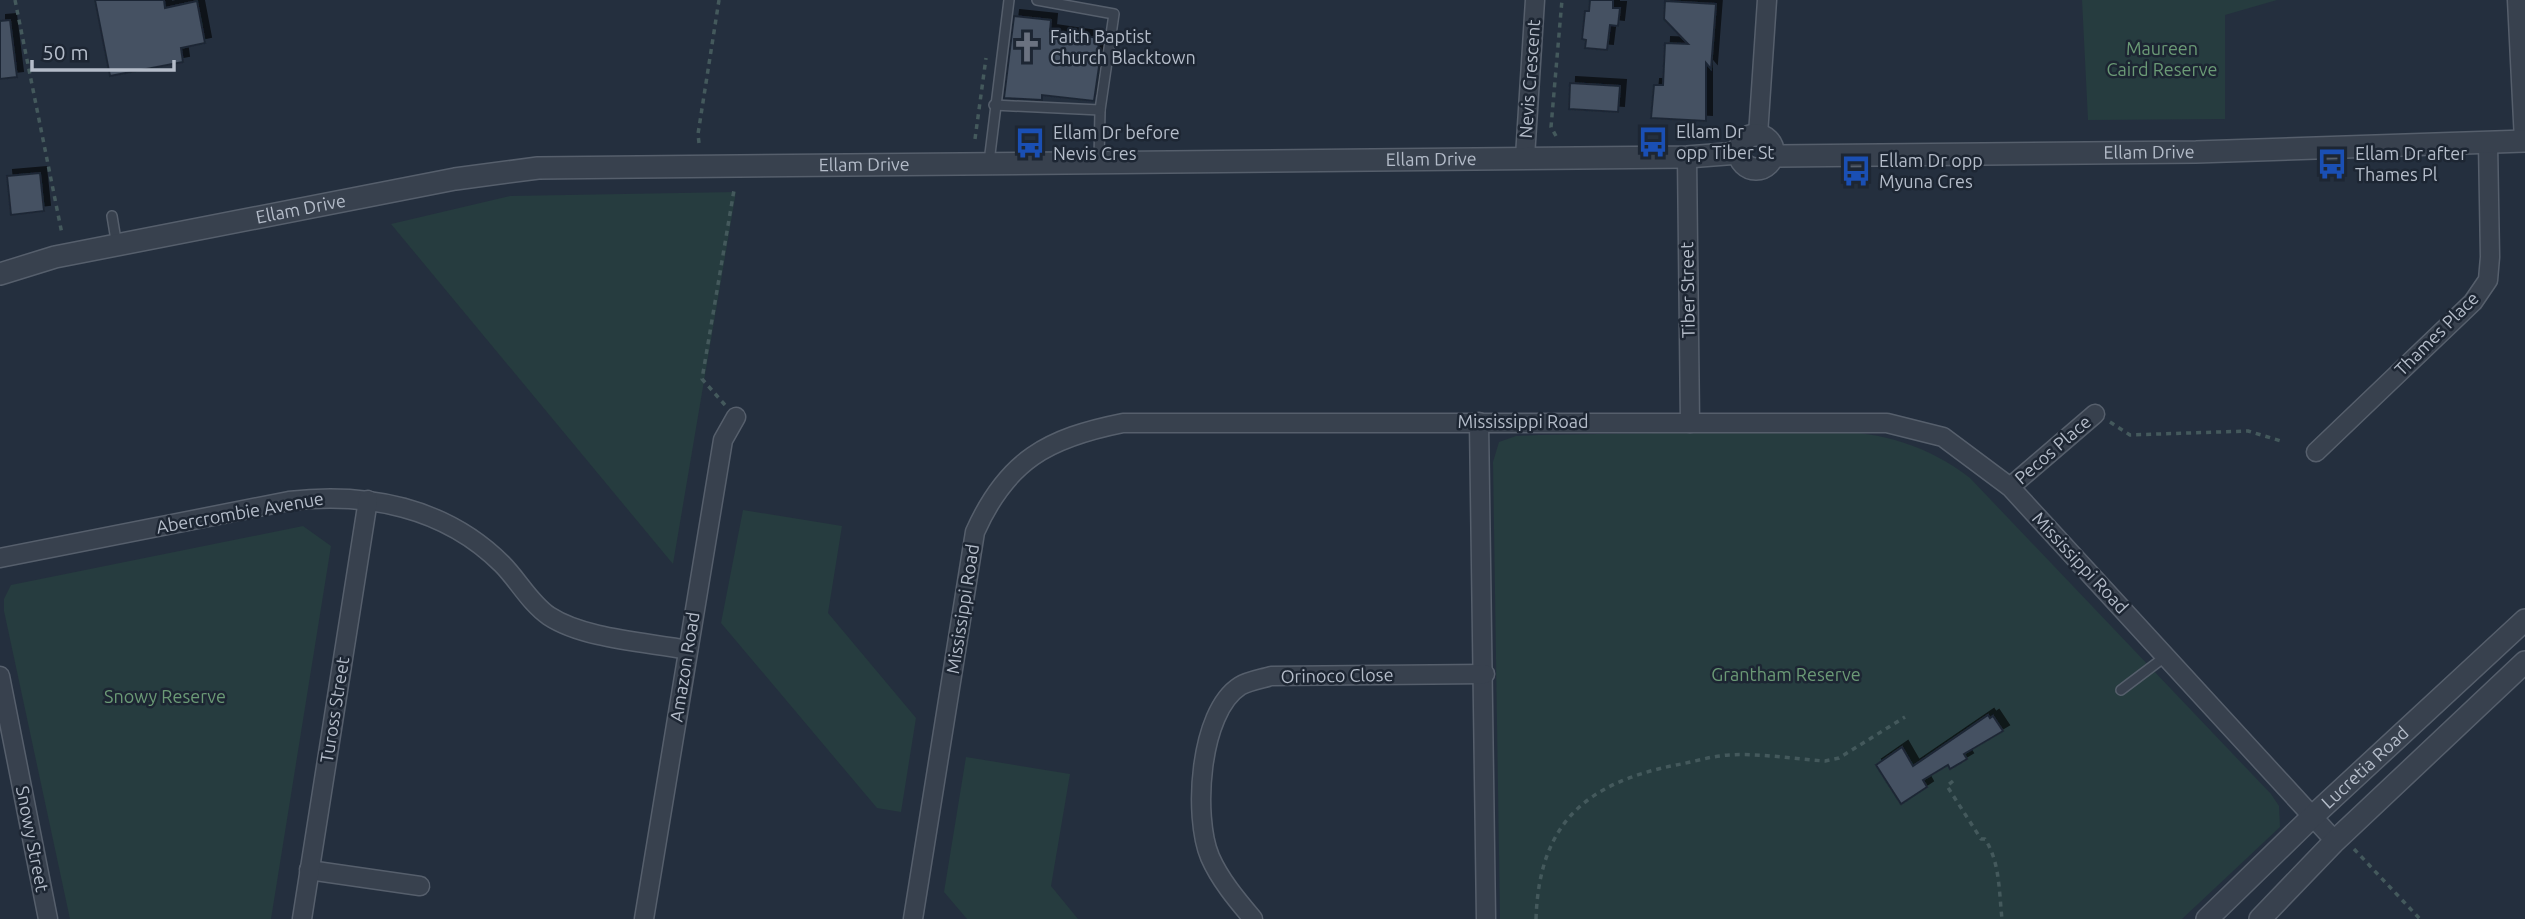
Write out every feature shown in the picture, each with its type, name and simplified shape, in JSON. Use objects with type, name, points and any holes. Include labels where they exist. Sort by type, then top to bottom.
[{"type":"street","name":"Nevis Crescent","points":[[1525,158],[1535,0]]},
{"type":"street","points":[[1758,135],[1767,0]]},
{"type":"street","points":[[2517,0],[2525,141]]},
{"type":"street","points":[[1758,135],[1768,140],[1773,156],[1767,165],[1758,169],[1747,167],[1739,153],[1745,140],[1758,135]]},
{"type":"street","name":"Ellam Drive","points":[[1773,156],[2196,152],[2525,141]]},
{"type":"street","name":"Thames Place","points":[[2316,452],[2473,302],[2488,281],[2488,143]]},
{"type":"street","name":"Ellam Drive","points":[[0,274],[55,257],[509,170],[570,167],[687,169],[724,164],[1687,158],[1739,153]]},
{"type":"street","name":"Tiber Street","points":[[1687,158],[1690,423]]},
{"type":"street","name":"Pecos Place","points":[[2010,487],[2095,414]]},
{"type":"street","name":"Amazon Road","points":[[644,919],[723,440],[736,417]]},
{"type":"street","points":[[1479,422],[1485,674],[1486,919]]},
{"type":"street","name":"Mississippi Road","points":[[913,919],[975,532],[988,504],[1008,476],[1042,447],[1080,432],[1123,423],[1887,423],[1944,437],[2010,487],[2313,816],[2338,838]]},
{"type":"street","name":"Abercrombie Avenue","points":[[0,558],[289,501],[329,496],[368,500],[401,506],[435,517],[475,542],[502,564],[547,615],[573,629],[688,650]]},
{"type":"street","name":"Tuross Street","points":[[302,919],[368,500]]},
{"type":"street","name":"Lucretia Road","points":[[2207,919],[2313,816],[2525,620]]},
{"type":"street","name":"Lucretia Road","points":[[2260,919],[2338,838],[2525,662]]},
{"type":"street","name":"Orinoco Close","points":[[1253,919],[1232,894],[1210,857],[1200,815],[1206,755],[1217,713],[1240,686],[1271,676],[1485,674]]},
{"type":"street","name":"Snowy Street","points":[[0,676],[48,919]]},
{"type":"street","points":[[309,870],[420,886]]},
{"type":"lane","points":[[989,162],[1009,0]]},
{"type":"lane","points":[[1037,0],[1114,14],[1100,110],[1099,162]]},
{"type":"lane","points":[[994,106],[1100,110]]},
{"type":"lane","points":[[112,216],[117,246]]},
{"type":"lane","points":[[2121,690],[2166,656]]},
{"type":"path","points":[[15,0],[62,234]]},
{"type":"path","points":[[699,143],[698,134],[719,0]]},
{"type":"path","points":[[1556,136],[1551,127],[1562,0]]},
{"type":"path","points":[[975,139],[986,55]]},
{"type":"path","points":[[734,190],[702,379],[736,417]]},
{"type":"path","points":[[2095,414],[2130,435],[2248,431],[2281,441]]},
{"type":"path","points":[[1536,919],[1537,891],[1548,852],[1562,823],[1582,803],[1612,784],[1643,772],[1727,755],[1825,761],[1839,758],[1905,717]]},
{"type":"path","points":[[1953,781],[1947,786],[1981,839],[1985,839],[1988,844],[1997,872],[2002,919]]},
{"type":"path","points":[[2338,838],[2420,919]]},
{"type":"green space","name":"Maureen Caird Reserve","points":[[2082,0],[2277,0],[2225,15],[2225,119],[2088,120]]},
{"type":"green space","points":[[736,192],[673,564],[391,224],[510,196]]},
{"type":"green space","name":"Grantham Reserve","points":[[1829,430],[1868,434],[1904,443],[1937,457],[1970,478],[2271,794],[2279,806],[2280,827],[2182,919],[1500,919],[1493,462],[1499,442],[1516,436],[1539,435]]},
{"type":"green space","points":[[743,510],[842,526],[828,613],[916,718],[901,812],[877,808],[721,623]]},
{"type":"green space","name":"Snowy Reserve","points":[[303,526],[331,546],[271,919],[70,919],[4,611],[4,599],[11,585]]},
{"type":"green space","points":[[966,757],[1070,774],[1051,886],[1078,919],[967,919],[944,892]]},
{"type":"building","points":[[95,0],[164,0],[165,8],[197,1],[205,43],[181,48],[183,62],[110,76]]},
{"type":"building","points":[[1590,0],[1613,0],[1613,8],[1620,8],[1618,26],[1610,25],[1607,50],[1585,48],[1586,40],[1582,39],[1585,11],[1589,11]]},
{"type":"building","points":[[1665,1],[1716,4],[1711,69],[1706,63],[1706,121],[1651,118],[1654,85],[1663,85],[1665,43],[1688,44],[1664,19]]},
{"type":"building","points":[[1014,16],[1051,20],[1050,31],[1099,38],[1098,53],[1101,53],[1094,101],[1042,95],[1042,100],[1004,98]]},
{"type":"building","points":[[10,20],[17,77],[0,79],[0,21]]},
{"type":"building","points":[[1570,83],[1620,86],[1618,112],[1569,109]]},
{"type":"building","points":[[40,173],[44,211],[11,215],[7,176]]},
{"type":"building","points":[[1988,715],[1990,718],[1993,716],[2003,731],[1964,754],[1967,759],[1950,769],[1948,765],[1923,780],[1927,787],[1901,804],[1876,765],[1902,747],[1913,766]]},
{"type":"place","name":"Faith Baptist Church Blacktown","points":[[1027,47]]},
{"type":"place","name":"Ellam Dr opp Tiber St","points":[[1653,142]]},
{"type":"place","name":"Ellam Dr before Nevis Cres","points":[[1030,143]]},
{"type":"place","name":"Ellam Dr after Thames Pl","points":[[2332,164]]},
{"type":"place","name":"Ellam Dr opp Myuna Cres","points":[[1856,171]]}]
